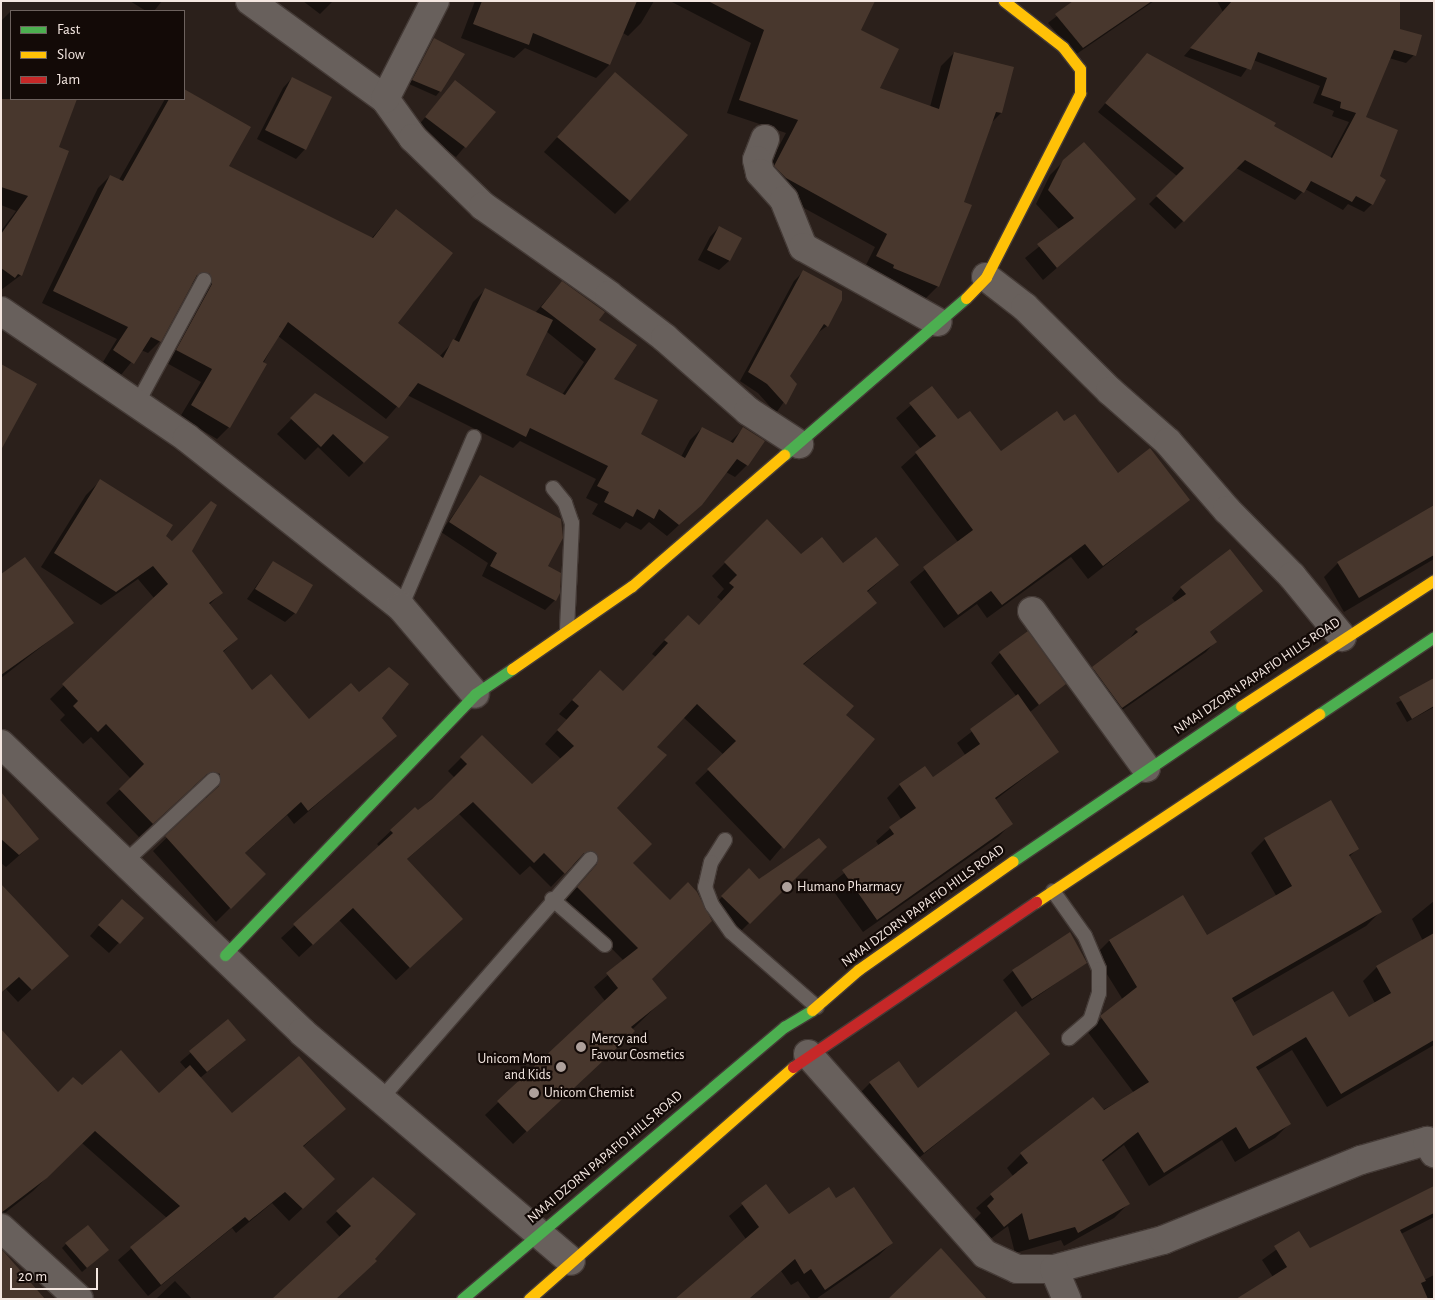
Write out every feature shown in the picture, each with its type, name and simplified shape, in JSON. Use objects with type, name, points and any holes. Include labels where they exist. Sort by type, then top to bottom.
[{"type":"street","points":[[250,1],[385,99],[413,138],[483,206],[665,338],[748,411],[799,444]]},
{"type":"street","points":[[385,99],[434,1]]},
{"type":"street","points":[[224,955],[475,694],[632,586],[799,444],[938,322],[986,277],[1080,93],[1080,69],[1063,47],[1004,1]]},
{"type":"street","points":[[765,139],[757,160],[760,173],[784,200],[802,247],[938,322]]},
{"type":"street","points":[[986,277],[1025,307],[1110,391],[1168,442],[1227,510],[1292,576],[1342,637]]},
{"type":"street","points":[[1,311],[186,438],[401,607],[475,694]]},
{"type":"street","name":"NMAI DZORN PAPAFIO HILLS ROAD","points":[[462,1299],[784,1027],[817,1007],[858,970],[1146,768],[1342,637],[1434,580]]},
{"type":"street","points":[[1032,611],[1146,768]]},
{"type":"street","points":[[529,1299],[570,1261],[808,1054],[1434,637]]},
{"type":"street","points":[[1,744],[126,861],[302,1032],[380,1100],[539,1232],[570,1261]]},
{"type":"street","points":[[808,1054],[985,1254],[1017,1269],[1054,1269],[1163,1240],[1362,1160],[1432,1144]]},
{"type":"street","points":[[1,1228],[79,1299]]},
{"type":"street","points":[[1054,1269],[1067,1299]]},
{"type":"lane","points":[[137,404],[204,280]]},
{"type":"lane","points":[[401,607],[474,437]]},
{"type":"lane","points":[[554,488],[565,503],[572,523],[567,630]]},
{"type":"lane","points":[[126,861],[213,780]]},
{"type":"lane","points":[[725,840],[711,862],[704,887],[712,906],[731,932],[817,1007]]},
{"type":"lane","points":[[380,1100],[552,899],[590,859]]},
{"type":"lane","points":[[1054,891],[1085,936],[1099,969],[1099,994],[1090,1020],[1069,1038]]},
{"type":"lane","points":[[552,899],[605,945]]},
{"type":"building","points":[[482,1],[637,1],[610,65],[533,33],[529,45],[473,24]]},
{"type":"building","points":[[708,1],[875,1],[861,30],[899,49],[880,88],[939,109],[954,52],[1014,67],[1002,113],[996,112],[964,202],[972,205],[939,287],[893,268],[894,265],[876,256],[887,234],[786,178],[774,166],[798,120],[739,100],[764,30]]},
{"type":"building","points":[[1073,1],[1152,1],[1083,48],[1055,14]]},
{"type":"building","points":[[1232,1],[1400,1],[1400,29],[1422,35],[1416,56],[1394,50],[1366,117],[1398,130],[1380,176],[1386,180],[1373,205],[1356,196],[1352,202],[1311,181],[1304,193],[1245,160],[1184,222],[1156,196],[1184,168],[1105,103],[1147,53],[1276,123],[1274,126],[1332,158],[1356,113],[1340,108],[1341,102],[1321,95],[1327,78],[1258,52],[1251,70],[1190,48]]},
{"type":"building","points":[[434,38],[465,54],[441,92],[412,80]]},
{"type":"building","points":[[615,72],[688,135],[630,201],[557,137]]},
{"type":"building","points":[[292,77],[332,97],[306,150],[265,130]]},
{"type":"building","points":[[455,80],[496,112],[466,148],[425,117]]},
{"type":"building","points":[[185,90],[251,127],[229,166],[373,238],[396,209],[453,253],[398,323],[443,358],[453,339],[459,342],[485,288],[553,320],[526,375],[565,395],[596,349],[541,307],[562,281],[605,312],[599,320],[637,345],[614,379],[658,400],[641,434],[685,458],[702,427],[733,443],[743,427],[765,441],[748,466],[737,459],[702,505],[679,525],[659,509],[654,519],[637,509],[633,517],[604,502],[609,492],[597,486],[608,466],[530,428],[526,437],[418,383],[399,408],[288,322],[263,362],[267,364],[230,428],[191,405],[212,369],[176,350],[212,284],[209,273],[197,275],[161,342],[151,337],[134,364],[113,350],[128,327],[53,291],[110,175],[123,181],[168,100],[185,100]]},
{"type":"building","points":[[1,99],[77,100],[59,147],[69,151],[22,276],[18,274],[15,278],[1,268],[1,234],[28,196],[1,187]]},
{"type":"building","points":[[1084,142],[1136,199],[1057,268],[1037,244],[1074,218],[1048,190],[1063,160]]},
{"type":"building","points":[[719,226],[742,238],[730,261],[707,250]]},
{"type":"building","points":[[803,270],[842,291],[842,300],[828,327],[824,324],[790,376],[797,384],[786,405],[767,384],[748,372]]},
{"type":"building","points":[[1,364],[37,384],[1,450]]},
{"type":"building","points":[[932,386],[958,419],[970,411],[1001,451],[1057,411],[1064,421],[1075,414],[1118,473],[1150,448],[1190,500],[1103,566],[1085,544],[1002,605],[991,591],[958,615],[923,567],[973,530],[915,452],[936,436],[909,403]]},
{"type":"building","points":[[315,393],[389,437],[364,463],[333,434],[321,447],[290,418]]},
{"type":"building","points":[[480,475],[561,519],[563,538],[548,566],[561,573],[560,593],[556,601],[490,566],[497,553],[449,522]]},
{"type":"building","points":[[100,479],[173,525],[166,536],[172,541],[211,501],[217,505],[192,551],[223,593],[209,603],[238,639],[223,651],[252,690],[271,674],[309,719],[351,683],[359,692],[389,667],[409,684],[382,718],[397,736],[308,811],[301,802],[245,853],[266,874],[231,909],[165,836],[219,786],[220,774],[215,772],[207,774],[153,824],[119,789],[144,764],[106,724],[98,732],[73,706],[78,701],[62,684],[168,584],[153,566],[116,592],[54,553]]},
{"type":"building","points":[[1434,505],[1434,555],[1359,598],[1337,562]]},
{"type":"building","points":[[767,519],[801,554],[822,537],[843,563],[876,537],[899,565],[867,591],[877,603],[803,664],[854,706],[846,715],[875,739],[784,849],[707,769],[736,741],[697,704],[657,747],[667,755],[617,808],[652,844],[633,863],[670,900],[688,882],[697,892],[712,921],[652,979],[667,998],[631,1027],[635,1031],[527,1132],[497,1101],[618,988],[606,973],[638,948],[577,887],[597,864],[596,853],[584,853],[565,874],[544,853],[534,863],[473,802],[407,859],[463,919],[410,968],[353,908],[313,945],[293,924],[393,833],[390,830],[415,807],[418,810],[432,799],[467,764],[460,757],[482,735],[532,784],[574,746],[557,730],[579,706],[572,700],[600,670],[623,691],[668,643],[664,640],[688,615],[699,625],[734,587],[729,583],[737,575],[724,562]]},
{"type":"building","points":[[1230,549],[1263,591],[1210,632],[1217,642],[1122,708],[1092,667],[1138,632],[1135,629],[1186,594],[1180,587]]},
{"type":"building","points":[[25,557],[74,623],[1,675],[1,574]]},
{"type":"building","points":[[273,561],[313,585],[296,614],[255,589]]},
{"type":"building","points":[[1028,631],[1066,684],[1039,705],[999,652]]},
{"type":"building","points":[[1434,678],[1434,706],[1412,719],[1399,697]]},
{"type":"building","points":[[1018,694],[1059,752],[995,798],[1013,824],[877,920],[842,870],[894,834],[889,827],[916,808],[899,784],[925,766],[933,777],[980,744],[970,729]]},
{"type":"building","points":[[1,792],[39,839],[19,855],[1,839]]},
{"type":"building","points":[[1331,800],[1359,849],[1349,855],[1382,912],[1232,998],[1253,1036],[1333,991],[1349,1017],[1391,993],[1376,966],[1434,933],[1434,1040],[1341,1094],[1306,1037],[1256,1067],[1291,1124],[1249,1149],[1236,1127],[1164,1173],[1138,1132],[1102,1160],[1130,1204],[1078,1233],[1075,1227],[1029,1240],[1022,1213],[1004,1227],[987,1206],[994,1199],[990,1194],[1028,1163],[1020,1153],[1093,1097],[1104,1110],[1149,1082],[1100,1016],[1137,987],[1109,940],[1183,895],[1207,935],[1292,886],[1264,838]]},
{"type":"building","points":[[819,838],[827,847],[750,924],[721,896],[749,868],[759,879]]},
{"type":"building","points":[[1,884],[69,956],[32,990],[19,977],[1,993]]},
{"type":"building","points":[[122,899],[144,918],[120,944],[98,925]]},
{"type":"building","points":[[1070,932],[1087,963],[1032,999],[1012,970]]},
{"type":"building","points":[[1016,1011],[1050,1054],[924,1153],[869,1082],[899,1061],[918,1088]]},
{"type":"building","points":[[228,1019],[246,1040],[207,1072],[189,1051]]},
{"type":"building","points":[[1,1029],[58,1092],[73,1077],[82,1085],[121,1050],[159,1093],[190,1065],[232,1113],[299,1056],[346,1109],[303,1146],[335,1179],[303,1209],[285,1192],[249,1221],[245,1217],[161,1285],[130,1247],[180,1206],[95,1131],[47,1178],[1,1213]]},
{"type":"building","points":[[373,1177],[416,1214],[375,1259],[377,1261],[336,1299],[272,1299],[351,1226],[336,1211]]},
{"type":"building","points":[[766,1184],[789,1214],[829,1187],[836,1198],[854,1187],[893,1243],[825,1290],[811,1269],[804,1274],[795,1259],[749,1299],[675,1299],[759,1227],[741,1203]]},
{"type":"building","points":[[1434,1186],[1434,1213],[1400,1230],[1426,1281],[1421,1283],[1428,1299],[1236,1299],[1287,1267],[1274,1246],[1299,1231],[1310,1248]]},
{"type":"building","points":[[88,1225],[109,1250],[87,1268],[65,1243]]},
{"type":"building","points":[[941,1248],[987,1299],[888,1299]]},
{"type":"building","points":[[1,1249],[5,1253],[45,1299],[1,1299]]},
{"type":"traffic: fast","points":[[784,455],[966,298]]},
{"type":"traffic: fast","points":[[1319,714],[1434,637]]},
{"type":"traffic: fast","points":[[225,955],[475,694],[512,669]]},
{"type":"traffic: fast","points":[[1013,861],[1241,706]]},
{"type":"traffic: fast","points":[[462,1299],[784,1027],[812,1010]]},
{"type":"traffic: slow","points":[[966,298],[986,277],[1080,93],[1080,69],[1063,47],[1004,1]]},
{"type":"traffic: slow","points":[[512,669],[632,586],[784,455]]},
{"type":"traffic: slow","points":[[1241,706],[1434,580]]},
{"type":"traffic: slow","points":[[1036,902],[1319,714]]},
{"type":"traffic: slow","points":[[812,1010],[858,970],[1013,861]]},
{"type":"traffic: slow","points":[[529,1299],[793,1067]]},
{"type":"traffic: jam","points":[[793,1067],[1036,902]]},
{"type":"place","name":"Humano Pharmacy","points":[[787,887]]},
{"type":"place","name":"Mercy and Favour Cosmetics","points":[[581,1047]]},
{"type":"place","name":"Unicom Mom and Kids","points":[[561,1067]]},
{"type":"place","name":"Unicom Chemist","points":[[534,1093]]}]
